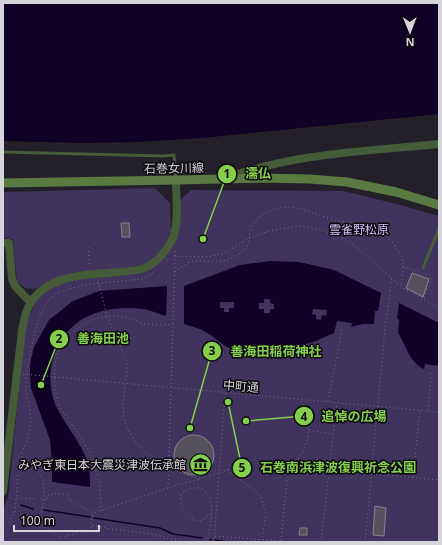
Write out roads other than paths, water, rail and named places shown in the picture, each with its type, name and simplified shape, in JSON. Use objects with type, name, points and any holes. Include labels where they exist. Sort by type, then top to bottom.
[{"type":"main road","name":"石巻女川線","points":[[3,183],[226,178],[310,179],[347,182],[396,192],[439,205]]},
{"type":"street","points":[[226,178],[282,162],[324,155],[439,144]]},
{"type":"street","points":[[3,491],[22,374],[22,331],[26,312],[31,303],[42,290],[56,281],[90,274],[141,269],[150,266],[159,259],[168,247],[174,235],[176,224],[176,180]]},
{"type":"street","points":[[3,243],[9,243],[12,279],[15,286],[31,303]]},
{"type":"lane","points":[[3,152],[163,156],[174,154],[176,180]]},
{"type":"lane","points":[[424,268],[439,229]]},
{"type":"waterway","points":[[21,505],[33,509]]},
{"type":"waterway","points":[[44,510],[90,517]]},
{"type":"waterway","points":[[94,518],[160,528],[173,534],[202,538]]},
{"type":"waterway","points":[[215,540],[227,542]]},
{"type":"place","name":"濡仏","points":[[203,239]]},
{"type":"place","name":"善海田池","points":[[41,385]]},
{"type":"place","name":"石巻南浜津波復興祈念公園","points":[[228,402]]},
{"type":"place","name":"追悼の広場","points":[[246,421]]},
{"type":"place","name":"善海田稲荷神社","points":[[190,428]]},
{"type":"place","name":"みやぎ東日本大震災津波伝承館","points":[[201,464]]},
{"type":"park label","name":"雲雀野松原","points":[[359,229]]}]
